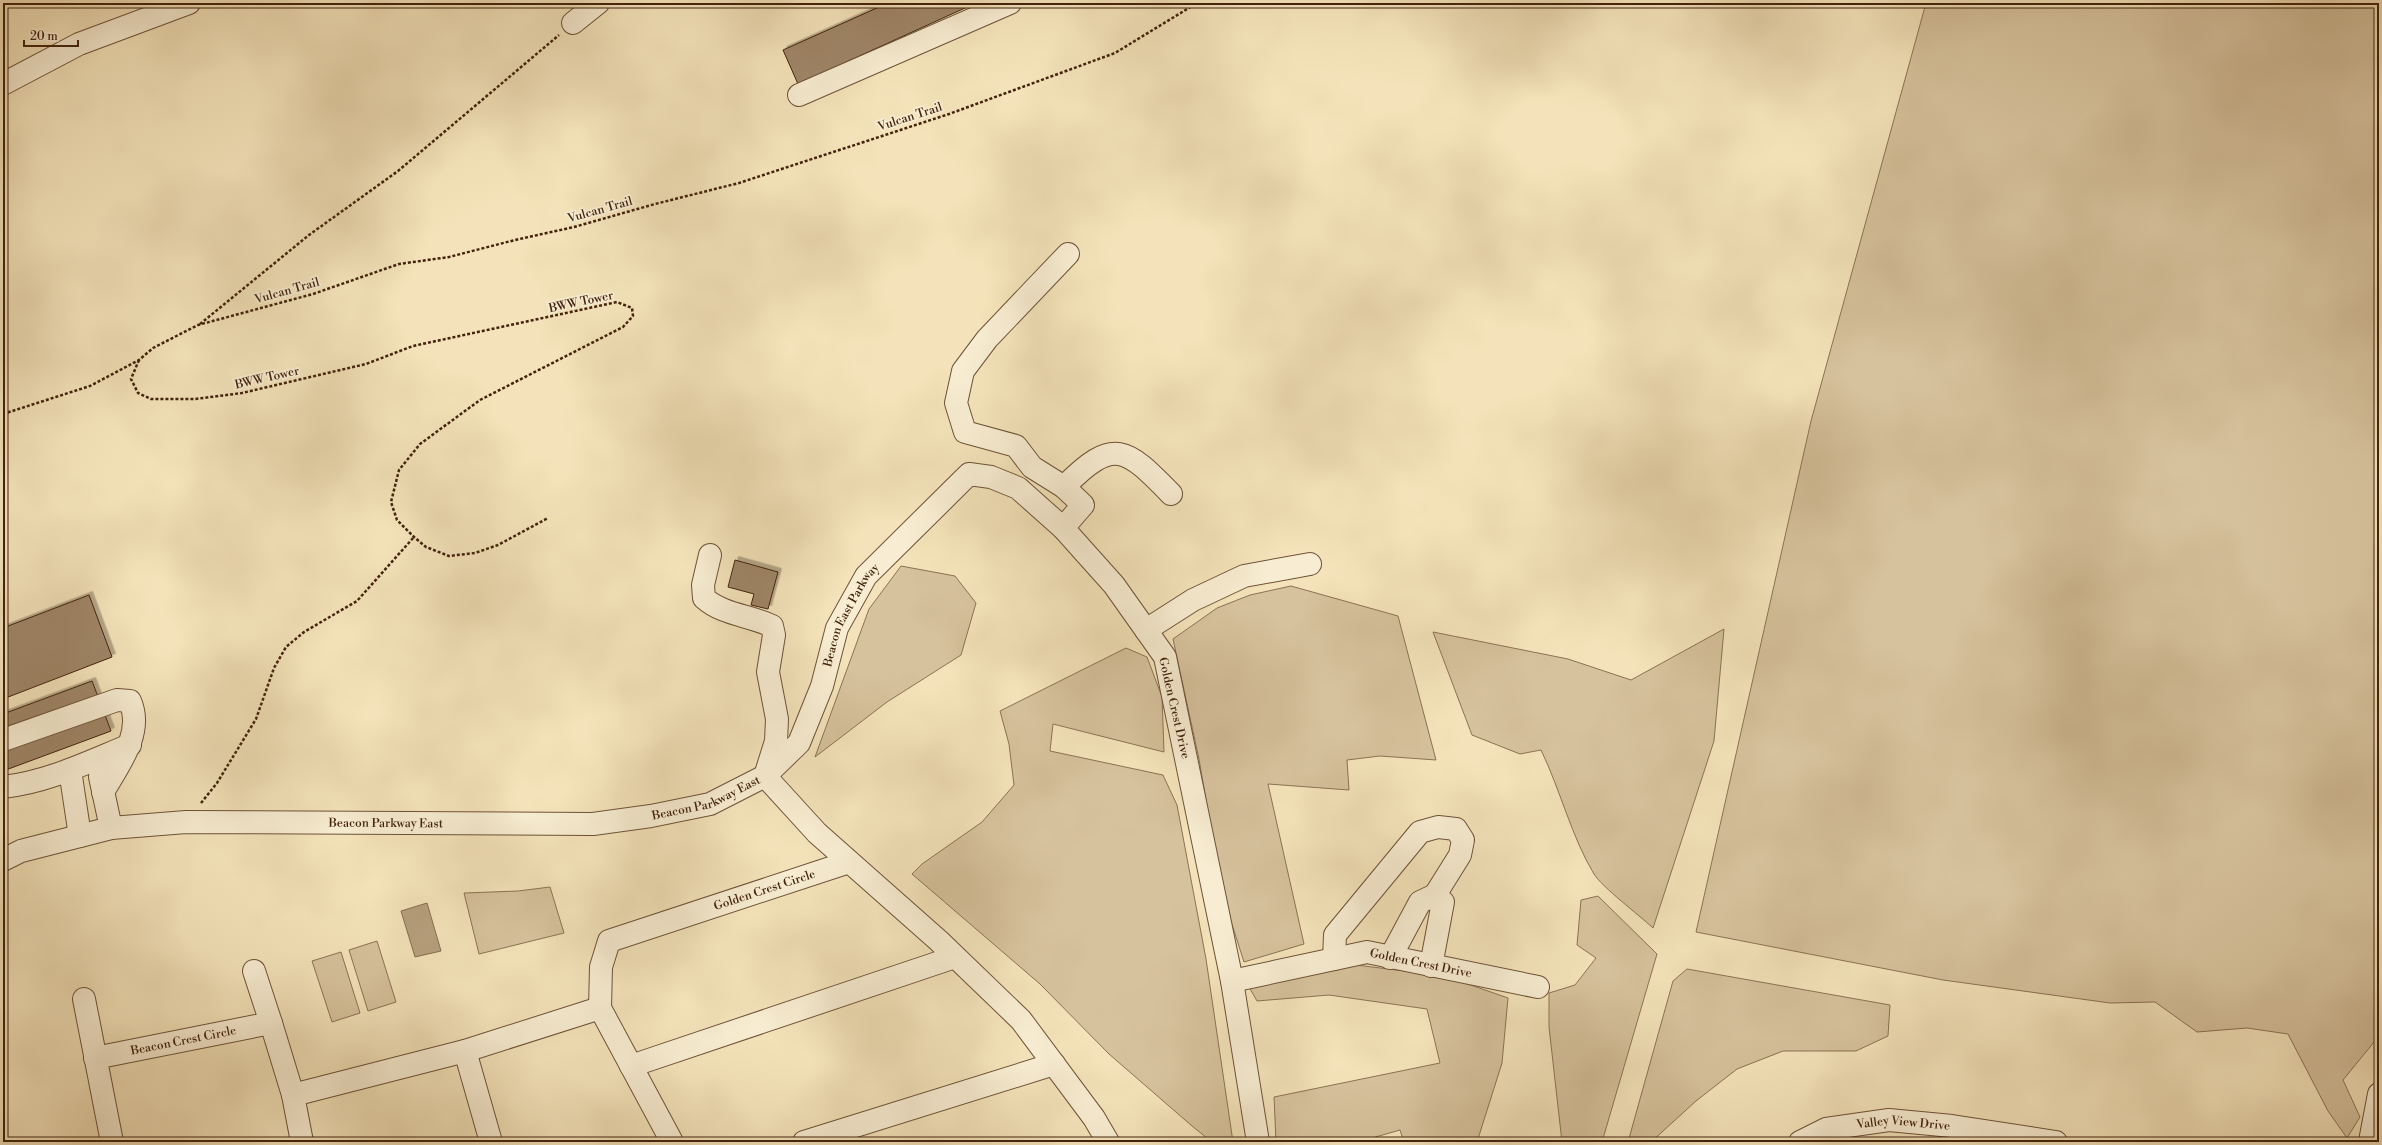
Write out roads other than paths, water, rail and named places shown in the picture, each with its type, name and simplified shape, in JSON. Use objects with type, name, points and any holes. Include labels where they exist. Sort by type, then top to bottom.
[{"type":"street","points":[[3,84],[80,44],[189,3]]},
{"type":"street","points":[[573,23],[598,3]]},
{"type":"street","points":[[798,94],[1010,3]]},
{"type":"street","points":[[1063,528],[1084,505],[1064,487],[1032,467],[1016,446],[965,432],[956,403],[963,371],[987,339],[1068,254]]},
{"type":"street","points":[[1064,487],[1085,465],[1103,456],[1118,453],[1130,456],[1144,466],[1171,494]]},
{"type":"street","name":"Golden Crest Drive","points":[[969,474],[991,477],[1018,488],[1063,528],[1114,585],[1165,658],[1232,981],[1258,1142]]},
{"type":"street","name":"Beacon East Parkway","points":[[765,776],[799,743],[822,686],[837,628],[866,576],[969,474]]},
{"type":"street","points":[[710,555],[703,585],[704,598],[714,607],[733,614],[755,618],[772,626],[774,635],[768,672],[777,719],[776,741],[765,776],[800,816],[849,862],[955,956],[1021,1020],[1094,1118],[1108,1142]]},
{"type":"street","points":[[1146,630],[1193,600],[1244,576],[1310,564]]},
{"type":"street","points":[[3,740],[117,700],[130,701],[135,712],[135,727],[130,744],[103,792]]},
{"type":"street","points":[[3,787],[27,784],[70,770],[130,744]]},
{"type":"street","points":[[98,758],[103,792],[111,828]]},
{"type":"street","points":[[70,770],[80,836]]},
{"type":"street","name":"Beacon Parkway East","points":[[3,860],[21,851],[111,828],[186,822],[593,824],[651,816],[710,804],[765,776]]},
{"type":"street","points":[[1334,960],[1335,935],[1420,832],[1438,827],[1456,829],[1463,840],[1460,855],[1435,895],[1420,902],[1390,958]]},
{"type":"street","name":"Golden Crest Circle","points":[[600,1008],[601,966],[609,941],[849,862]]},
{"type":"street","points":[[1431,966],[1443,902],[1435,895]]},
{"type":"street","name":"Golden Crest Drive","points":[[1232,981],[1367,952],[1390,958],[1538,987]]},
{"type":"street","points":[[632,1066],[955,956]]},
{"type":"street","points":[[254,971],[293,1095],[302,1142]]},
{"type":"street","points":[[84,1000],[112,1142]]},
{"type":"street","points":[[293,1095],[465,1050],[600,1008],[672,1142]]},
{"type":"street","name":"Beacon Crest Circle","points":[[95,1058],[271,1023]]},
{"type":"street","points":[[465,1050],[491,1142]]},
{"type":"street","points":[[804,1142],[1054,1064]]},
{"type":"street","points":[[2372,1142],[2371,1136],[2379,1094]]},
{"type":"street","name":"Valley View Drive","points":[[1800,1142],[1826,1129],[1889,1120],[1952,1126],[2056,1142]]}]
